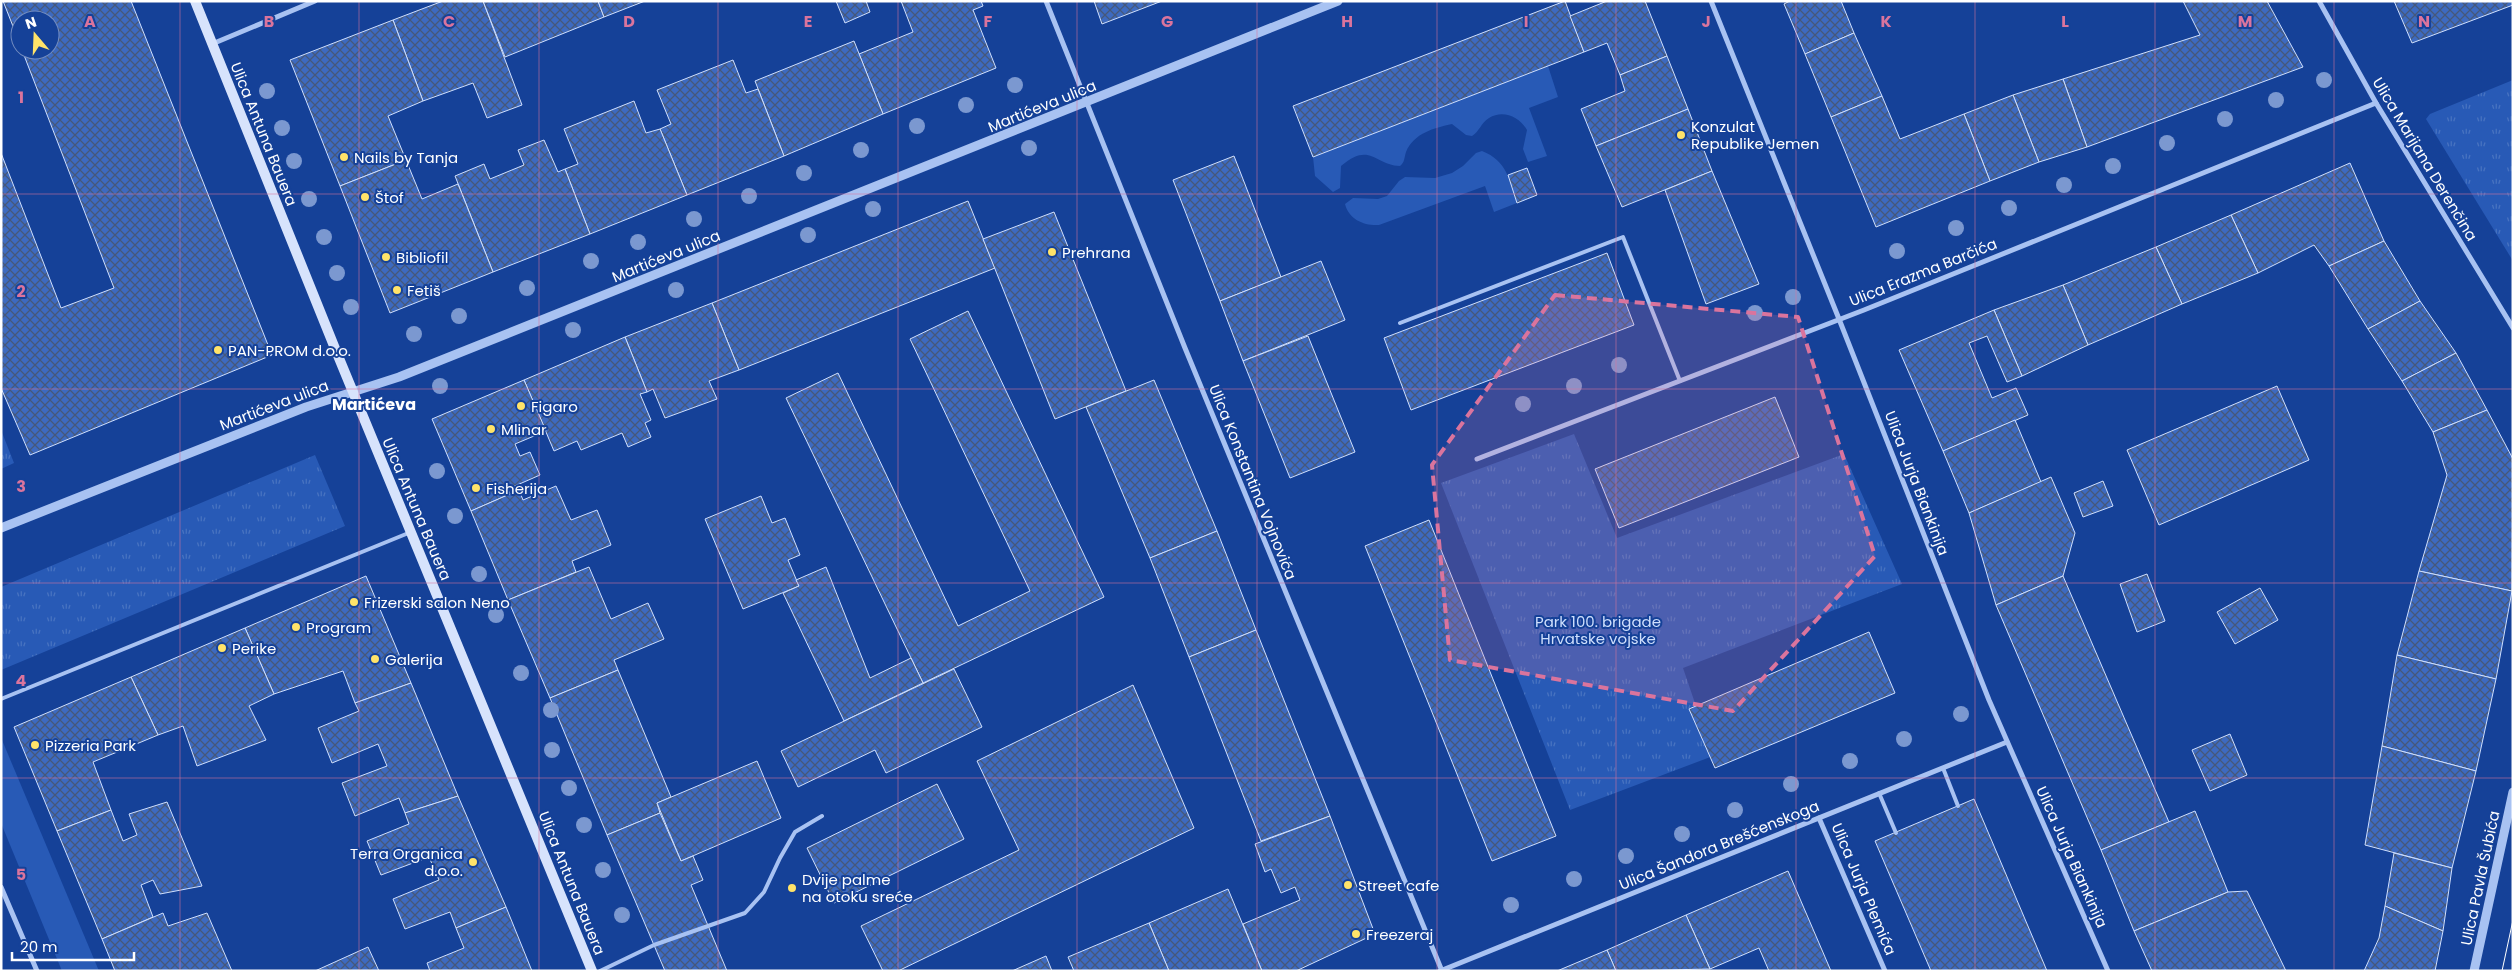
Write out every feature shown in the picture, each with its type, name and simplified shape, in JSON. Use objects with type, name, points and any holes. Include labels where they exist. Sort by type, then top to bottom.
[{"type":"main road","name":"Ulica Antuna Bauera","points":[[195,1],[352,390],[592,971]]},
{"type":"street","points":[[212,44],[315,1]]},
{"type":"street","name":"Ulica Konstantina Vojnovića","points":[[1046,1],[1185,348],[1441,970]]},
{"type":"street","name":"Martićeva ulica","points":[[1,528],[352,390],[398,377],[1338,1]]},
{"type":"street","name":"Ulica Jurja Biankinija","points":[[1710,1],[2007,742],[2108,971]]},
{"type":"street","name":"Ulica Marijana Derenčina","points":[[2319,1],[2376,103],[2513,328]]},
{"type":"street","name":"Ulica Erazma Barčića","points":[[1477,459],[1839,319],[2376,103]]},
{"type":"street","name":"Ulica Šandora Brešćenskoga","points":[[1441,970],[2007,742]]},
{"type":"street","name":"Ulica Pavla Šubića","points":[[2474,971],[2513,792]]},
{"type":"street","name":"Ulica Jurja Plemića","points":[[1819,818],[1885,971]]},
{"type":"street","points":[[1,887],[37,971]]},
{"type":"lane","points":[[1400,323],[1623,237],[1680,381]]},
{"type":"lane","points":[[1,699],[411,532]]},
{"type":"lane","points":[[1943,768],[1958,806]]},
{"type":"lane","points":[[1880,793],[1896,833]]},
{"type":"lane","points":[[600,971],[654,945],[745,913],[764,892],[795,832],[822,816]]},
{"type":"highlighted area","points":[[1555,295],[1798,317],[1875,556],[1733,711],[1450,660],[1432,465]]},
{"type":"green space","points":[[1548,66],[1558,97],[1529,108],[1547,156],[1528,162],[1523,149],[1527,130],[1516,118],[1500,114],[1486,120],[1472,136],[1466,135],[1452,124],[1425,132],[1414,140],[1400,166],[1391,165],[1372,156],[1359,155],[1341,166],[1340,188],[1333,192],[1315,176],[1313,157]]},
{"type":"green space","points":[[2513,80],[2513,261],[2426,119],[2430,114]]},
{"type":"green space","points":[[1482,151],[1497,160],[1502,166],[1509,179],[1517,203],[1494,212],[1485,186],[1379,225],[1358,221],[1347,210],[1345,204],[1353,198],[1378,199],[1387,196],[1399,181],[1405,177],[1435,178],[1452,173],[1463,166],[1476,153]]},
{"type":"green space","points":[[1,430],[14,463],[1,469]]},
{"type":"green space","name":"Park 100. brigade Hrvatske vojske","points":[[1574,434],[1617,538],[1844,454],[1902,584],[1683,668],[1713,756],[1570,810],[1441,483]]},
{"type":"green space","points":[[315,455],[345,526],[1,670],[1,587]]},
{"type":"green space","points":[[1,739],[99,971],[62,971],[1,823]]},
{"type":"building","points":[[3,1],[131,1],[272,355],[30,455],[1,388],[1,153],[61,308],[114,288],[26,60],[60,60],[60,10],[10,10],[10,19]]},
{"type":"building","points":[[443,1],[483,1],[522,105],[487,118],[473,83],[423,101],[393,20]]},
{"type":"building","points":[[483,1],[598,1],[604,17],[505,57]]},
{"type":"building","points":[[598,1],[645,1],[604,17]]},
{"type":"building","points":[[836,1],[866,1],[870,12],[845,23]]},
{"type":"building","points":[[901,1],[981,1],[983,6],[973,10],[996,68],[883,114],[859,54],[913,32]]},
{"type":"building","points":[[1094,1],[1162,1],[1102,24]]},
{"type":"building","points":[[1565,1],[1584,52],[1313,157],[1293,106]]},
{"type":"building","points":[[1607,1],[1645,1],[1667,56],[1620,75],[1607,43],[1584,52],[1570,16]]},
{"type":"building","points":[[1790,1],[1841,1],[1854,33],[1805,54],[1784,4]]},
{"type":"building","points":[[2183,1],[2267,1],[2303,67],[2087,147],[2063,79],[2200,35]]},
{"type":"building","points":[[2394,1],[2513,1],[2513,5],[2412,43]]},
{"type":"building","points":[[393,20],[423,101],[388,116],[406,160],[340,186],[290,60]]},
{"type":"building","points":[[1854,33],[1882,96],[1831,117],[1805,54]]},
{"type":"building","points":[[854,41],[883,114],[784,156],[755,81]]},
{"type":"building","points":[[1667,56],[1688,109],[1596,146],[1581,109],[1625,91],[1620,75]]},
{"type":"building","points":[[733,60],[746,93],[758,89],[784,156],[687,195],[660,129],[671,124],[657,90]]},
{"type":"building","points":[[2063,79],[2087,147],[2039,162],[2013,95]]},
{"type":"building","points":[[2013,95],[2039,162],[1990,181],[1964,114]]},
{"type":"building","points":[[1882,96],[1900,139],[1964,114],[1990,181],[1876,227],[1831,117]]},
{"type":"building","points":[[634,101],[646,133],[660,129],[687,195],[590,234],[565,169],[578,164],[564,129]]},
{"type":"building","points":[[1688,109],[1712,171],[1622,207],[1596,146]]},
{"type":"building","points":[[544,140],[558,172],[565,169],[590,234],[493,272],[455,176],[484,164],[490,179],[524,165],[518,150]]},
{"type":"building","points":[[1234,156],[1281,277],[1220,301],[1173,180]]},
{"type":"building","points":[[406,160],[422,199],[458,184],[493,272],[390,313],[340,186]]},
{"type":"building","points":[[2350,163],[2384,241],[2329,266],[2314,245],[2258,273],[2231,215]]},
{"type":"building","points":[[1527,168],[1537,195],[1517,203],[1508,175]]},
{"type":"building","points":[[1712,171],[1759,284],[1706,304],[1665,190]]},
{"type":"building","points":[[968,201],[995,268],[739,370],[712,303]]},
{"type":"building","points":[[1054,212],[1126,391],[1055,419],[983,239]]},
{"type":"building","points":[[2231,215],[2258,273],[2182,304],[2156,247]]},
{"type":"building","points":[[2384,241],[2420,301],[2368,329],[2329,266]]},
{"type":"building","points":[[2156,247],[2182,304],[2088,345],[2063,285]]},
{"type":"building","points":[[1607,253],[1634,325],[1411,410],[1384,338]]},
{"type":"building","points":[[1321,261],[1345,320],[1243,361],[1220,301]]},
{"type":"building","points":[[2063,285],[2088,345],[2022,376],[1994,310]]},
{"type":"building","points":[[2420,301],[2456,353],[2402,381],[2368,329]]},
{"type":"building","points":[[712,303],[739,370],[709,381],[717,399],[665,418],[653,389],[647,392],[625,337]]},
{"type":"building","points":[[1994,310],[2022,376],[2007,382],[1987,336],[1969,343],[1992,398],[2016,388],[2028,415],[1943,451],[1899,350]]},
{"type":"building","points":[[968,311],[1104,597],[923,683],[786,398],[838,373],[958,626],[1030,591],[910,339]]},
{"type":"building","points":[[1308,336],[1355,452],[1290,478],[1243,361]]},
{"type":"building","points":[[625,337],[647,392],[640,394],[651,420],[645,423],[651,437],[628,447],[622,433],[581,450],[577,441],[554,451],[524,380]]},
{"type":"building","points":[[2456,353],[2487,410],[2433,432],[2402,381]]},
{"type":"building","points":[[524,380],[546,431],[515,444],[520,456],[530,452],[540,475],[508,489],[510,494],[471,511],[432,419]]},
{"type":"building","points":[[1154,380],[1217,531],[1150,558],[1086,407]]},
{"type":"building","points":[[2277,386],[2309,460],[2159,525],[2127,450]]},
{"type":"building","points":[[1775,397],[1799,457],[1619,528],[1595,469]]},
{"type":"building","points":[[2487,410],[2513,459],[2512,591],[2419,571],[2447,475],[2433,432]]},
{"type":"building","points":[[2015,420],[2041,482],[1969,513],[1943,451]]},
{"type":"building","points":[[2051,477],[2075,533],[2063,576],[1996,605],[1969,513]]},
{"type":"building","points":[[2103,481],[2113,506],[2083,517],[2074,493]]},
{"type":"building","points":[[556,486],[571,520],[597,510],[611,545],[572,561],[576,572],[508,600],[471,511],[519,490],[523,500]]},
{"type":"building","points":[[761,496],[772,523],[785,518],[800,555],[788,560],[799,586],[743,609],[705,519]]},
{"type":"building","points":[[1429,520],[1556,836],[1492,861],[1365,546]]},
{"type":"building","points":[[1217,531],[1256,630],[1189,657],[1150,558]]},
{"type":"building","points":[[589,567],[611,619],[648,603],[664,639],[614,660],[618,670],[550,698],[508,600]]},
{"type":"building","points":[[826,567],[870,678],[911,658],[923,683],[844,721],[783,593],[799,586],[796,580]]},
{"type":"building","points":[[2419,571],[2512,591],[2496,679],[2397,655]]},
{"type":"building","points":[[2147,574],[2165,621],[2137,632],[2120,584]]},
{"type":"building","points":[[366,576],[411,683],[355,703],[343,671],[274,694],[245,628]]},
{"type":"building","points":[[2063,576],[2169,822],[2101,850],[1996,605]]},
{"type":"building","points":[[2260,588],[2278,620],[2235,644],[2217,612]]},
{"type":"building","points":[[245,628],[274,694],[249,706],[266,740],[197,766],[183,726],[158,735],[131,677]]},
{"type":"building","points":[[1256,630],[1330,816],[1261,841],[1189,657]]},
{"type":"building","points":[[1869,632],[1895,693],[1715,768],[1689,709]]},
{"type":"building","points":[[2397,655],[2496,679],[2476,771],[2382,746]]},
{"type":"building","points":[[954,669],[982,727],[886,773],[875,750],[798,787],[781,751]]},
{"type":"building","points":[[618,670],[671,797],[657,803],[660,813],[607,835],[550,698]]},
{"type":"building","points":[[131,677],[158,735],[93,762],[111,810],[57,831],[14,727]]},
{"type":"building","points":[[411,683],[458,796],[405,813],[399,798],[355,816],[342,783],[387,766],[378,744],[332,763],[318,728],[359,711],[355,703]]},
{"type":"building","points":[[1133,685],[1194,828],[898,971],[883,971],[861,926],[1019,850],[977,761]]},
{"type":"building","points":[[2230,734],[2247,775],[2210,791],[2192,750]]},
{"type":"building","points":[[2382,746],[2476,771],[2452,868],[2365,845]]},
{"type":"building","points":[[757,761],[781,818],[681,861],[657,803]]},
{"type":"building","points":[[937,784],[964,839],[834,903],[807,848]]},
{"type":"building","points":[[458,796],[506,907],[456,928],[450,912],[405,929],[393,899],[439,880],[429,857],[381,875],[367,841],[409,824],[405,813]]},
{"type":"building","points":[[1974,799],[2047,971],[1931,971],[1875,841]]},
{"type":"building","points":[[167,802],[202,886],[160,894],[153,880],[141,885],[153,917],[102,939],[57,831],[111,810],[123,841],[137,835],[129,814]]},
{"type":"building","points":[[2195,811],[2228,892],[2134,931],[2101,850]]},
{"type":"building","points":[[660,813],[681,861],[693,856],[703,880],[691,885],[727,971],[665,971],[607,835]]},
{"type":"building","points":[[1330,816],[1375,934],[1296,971],[1262,971],[1243,924],[1300,900],[1295,887],[1281,893],[1271,869],[1265,872],[1255,844]]},
{"type":"building","points":[[2394,853],[2452,868],[2443,931],[2385,906]]},
{"type":"building","points":[[1788,871],[1831,971],[1769,971],[1759,948],[1710,969],[1686,915]]},
{"type":"building","points":[[1228,889],[1262,971],[1169,971],[1149,923]]},
{"type":"building","points":[[2247,891],[2286,971],[2152,971],[2134,931],[2228,892]]},
{"type":"building","points":[[2385,906],[2443,931],[2435,971],[2364,971],[2379,938]]},
{"type":"building","points":[[506,907],[532,971],[430,971],[427,963],[464,948],[456,928]]},
{"type":"building","points":[[163,913],[168,926],[207,913],[232,971],[115,971],[102,939]]},
{"type":"building","points":[[1686,915],[1710,969],[1616,971],[1607,950]]},
{"type":"building","points":[[1149,923],[1169,971],[1074,971],[1068,957]]},
{"type":"building","points":[[368,947],[379,971],[315,971]]},
{"type":"building","points":[[1607,950],[1616,971],[1557,971]]},
{"type":"building","points":[[1046,956],[1052,971],[1012,971]]},
{"type":"tram line","points":[[2502,971],[2513,920]]},
{"type":"place","name":"Konzulat Republike Jemen","points":[[1681,135]]},
{"type":"place","name":"Nails by Tanja","points":[[344,157]]},
{"type":"place","name":"Štof","points":[[365,197]]},
{"type":"place","name":"Prehrana","points":[[1052,252]]},
{"type":"place","name":"Bibliofil","points":[[386,257]]},
{"type":"place","name":"Fetiš","points":[[397,290]]},
{"type":"place","name":"PAN-PROM d.o.o.","points":[[218,350]]},
{"type":"place","name":"Figaro","points":[[521,406]]},
{"type":"place","name":"Mlinar","points":[[491,429]]},
{"type":"place","name":"Fisherija","points":[[476,488]]},
{"type":"place","name":"Frizerski salon Neno","points":[[354,602]]},
{"type":"place","name":"Program","points":[[296,627]]},
{"type":"place","name":"Perike","points":[[222,648]]},
{"type":"place","name":"Galerija","points":[[375,659]]},
{"type":"place","name":"Pizzeria Park","points":[[35,745]]},
{"type":"place","name":"Terra Organica d.o.o.","points":[[473,862]]},
{"type":"place","name":"Street cafe","points":[[1348,885]]},
{"type":"place","name":"Dvije palme na otoku sreće","points":[[792,888]]},
{"type":"place","name":"Freezeraj","points":[[1356,934]]},
{"type":"district","name":"Martićeva","points":[[374,404]]}]
